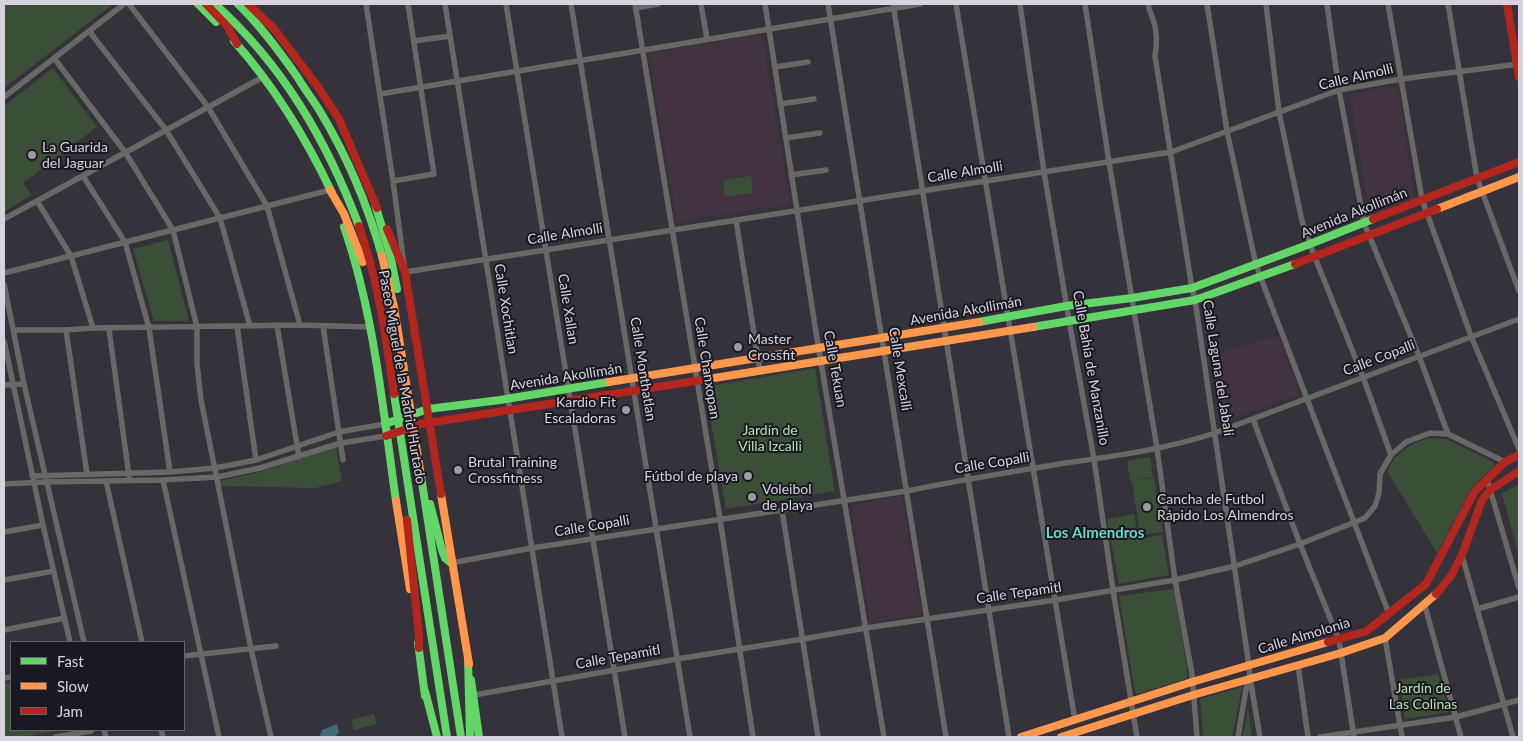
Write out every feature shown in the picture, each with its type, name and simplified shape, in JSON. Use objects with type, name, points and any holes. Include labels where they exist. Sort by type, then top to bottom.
[{"type":"main road","points":[[198,4],[237,44],[291,116],[344,214],[378,296]]},
{"type":"main road","points":[[206,4],[227,26],[237,44]]},
{"type":"main road","name":"Paseo Miguel de la Madrid Hurtado","points":[[215,4],[238,25],[264,54],[288,87],[314,129],[337,174],[355,217],[370,264],[378,296],[398,418],[447,737]]},
{"type":"main road","name":"Paseo Miguel de la Madrid Hurtado","points":[[238,4],[247,12],[291,69],[324,118],[364,202],[381,254],[391,292],[399,340],[461,737]]},
{"type":"main road","points":[[248,4],[275,30]]},
{"type":"main road","points":[[253,4],[318,87],[339,119],[405,272],[474,695],[479,737]]},
{"type":"main road","points":[[1507,4],[1519,77]]},
{"type":"main road","name":"Avenida Akollimán","points":[[385,424],[428,409],[569,389],[944,328],[1066,306],[1192,288],[1256,265],[1519,162]]},
{"type":"main road","name":"Avenida Akollimán","points":[[386,436],[430,422],[760,371],[1195,300],[1261,277],[1519,177]]},
{"type":"main road","points":[[330,190],[339,210],[352,250],[370,328],[432,737]]},
{"type":"main road","points":[[375,204],[390,254],[399,301],[399,340]]},
{"type":"main road","name":"Calle Almolonia","points":[[1021,737],[1192,682],[1367,630],[1390,614],[1426,584],[1474,491],[1505,462],[1519,455]]},
{"type":"main road","points":[[419,468],[425,480],[442,550],[445,558],[451,563]]},
{"type":"main road","name":"Calle Almolonia","points":[[1062,737],[1193,695],[1341,653],[1385,638],[1433,598],[1450,576],[1462,555],[1482,500],[1490,490],[1519,471]]},
{"type":"main road","points":[[406,472],[406,514],[419,648]]},
{"type":"main road","points":[[468,658],[470,737]]},
{"type":"main road","points":[[425,691],[437,737]]},
{"type":"street","points":[[4,97],[124,4]]},
{"type":"street","points":[[129,4],[208,107],[267,206],[300,325]]},
{"type":"street","points":[[366,4],[405,272]]},
{"type":"street","points":[[393,181],[434,174],[408,4]]},
{"type":"street","name":"Calle Xochitlan","points":[[445,4],[562,737]]},
{"type":"street","name":"Calle Xallan","points":[[506,4],[626,737]]},
{"type":"street","name":"Calle Monthatlan","points":[[572,4],[690,737]]},
{"type":"street","points":[[635,6],[658,4]]},
{"type":"street","points":[[701,4],[707,39]]},
{"type":"street","name":"Calle Tekuan","points":[[764,4],[796,211],[884,737]]},
{"type":"street","name":"Calle Mexcalli","points":[[828,4],[946,737]]},
{"type":"street","points":[[380,94],[831,19],[893,6],[920,4]]},
{"type":"street","points":[[956,4],[1075,720]]},
{"type":"street","name":"Calle Bahía de Manzanillo","points":[[1020,4],[1044,172],[1094,459],[1137,737]]},
{"type":"street","points":[[1085,4],[1156,448],[1192,682],[1198,737]]},
{"type":"street","name":"Calle Laguna del Jabalí","points":[[1148,4],[1154,21],[1157,44],[1155,56],[1195,300],[1260,737]]},
{"type":"street","points":[[1207,4],[1227,131],[1256,265],[1390,614]]},
{"type":"street","points":[[1266,4],[1279,112],[1302,221],[1363,377],[1391,455]]},
{"type":"street","points":[[1327,4],[1339,90],[1364,223],[1419,356],[1448,434]]},
{"type":"street","points":[[1388,4],[1422,199],[1471,336],[1519,449]]},
{"type":"street","points":[[1448,4],[1477,178],[1519,291]]},
{"type":"street","name":"Calle Chanxopan","points":[[635,6],[720,519],[753,737]]},
{"type":"street","points":[[893,6],[1009,737]]},
{"type":"street","points":[[89,31],[166,130],[220,218],[250,326]]},
{"type":"street","points":[[414,41],[450,36]]},
{"type":"street","points":[[54,58],[125,152],[173,230],[197,327],[197,364],[201,400],[251,649],[271,737]]},
{"type":"street","points":[[775,67],[808,62]]},
{"type":"street","name":"Calle Almolli","points":[[405,272],[1171,152],[1339,90],[1401,79],[1518,64]]},
{"type":"street","points":[[4,219],[263,77]]},
{"type":"street","points":[[780,104],[814,99]]},
{"type":"street","points":[[786,138],[820,133]]},
{"type":"street","points":[[791,175],[826,170]]},
{"type":"street","points":[[82,176],[125,242],[149,328],[170,472]]},
{"type":"street","points":[[4,273],[330,190]]},
{"type":"street","points":[[37,201],[71,256],[93,328]]},
{"type":"street","points":[[736,220],[760,371]]},
{"type":"street","points":[[4,284],[24,384],[84,641]]},
{"type":"street","name":"Calle Copalli","points":[[451,563],[532,548],[907,491],[968,478],[1184,443],[1519,319]]},
{"type":"street","points":[[14,330],[277,325],[370,328]]},
{"type":"street","points":[[277,325],[299,457]]},
{"type":"street","points":[[237,326],[256,460]]},
{"type":"street","points":[[323,326],[343,460]]},
{"type":"street","points":[[109,329],[130,480]]},
{"type":"street","points":[[66,330],[87,474]]},
{"type":"street","points":[[4,341],[12,385],[70,641]]},
{"type":"street","points":[[4,385],[24,384]]},
{"type":"street","points":[[1253,418],[1338,640],[1354,735]]},
{"type":"street","points":[[32,476],[45,474],[170,472],[215,468],[256,460],[339,432],[385,424]]},
{"type":"street","name":"Calle Tepamitl","points":[[474,695],[866,628],[1176,580],[1235,566],[1300,544],[1365,518],[1375,506],[1379,493],[1380,474],[1391,455],[1406,442],[1430,433],[1448,434],[1505,462]]},
{"type":"street","points":[[4,484],[217,477],[260,468],[341,443],[386,436]]},
{"type":"street","points":[[1487,479],[1519,588]]},
{"type":"street","points":[[163,480],[219,737]]},
{"type":"street","points":[[106,481],[142,641]]},
{"type":"street","points":[[782,510],[818,737]]},
{"type":"street","points":[[4,532],[43,526]]},
{"type":"street","points":[[1462,555],[1513,737]]},
{"type":"street","points":[[4,580],[54,571]]},
{"type":"street","points":[[1477,609],[1519,597]]},
{"type":"street","points":[[1425,606],[1461,737]]},
{"type":"street","points":[[4,630],[65,618]]},
{"type":"street","points":[[1385,638],[1402,737]]},
{"type":"street","points":[[185,656],[276,646]]},
{"type":"street","points":[[1298,665],[1308,737]]},
{"type":"street","points":[[1238,737],[1246,689],[1250,678]]},
{"type":"street","points":[[1320,737],[1354,735],[1456,717],[1519,700]]},
{"type":"street","points":[[56,737],[91,733]]},
{"type":"shaded area","points":[[762,34],[790,204],[677,222],[648,53]]},
{"type":"shaded area","points":[[1398,85],[1414,198],[1370,216],[1350,95]]},
{"type":"shaded area","points":[[1278,336],[1299,392],[1298,395],[1225,421],[1223,420],[1214,370],[1221,366],[1217,357],[1213,360],[1211,355]]},
{"type":"shaded area","points":[[902,496],[922,614],[870,623],[851,505]]},
{"type":"green space","points":[[4,4],[113,4],[4,88]]},
{"type":"green space","name":"La Guarida del Jaguar","points":[[53,68],[97,127],[23,183],[32,195],[4,212],[4,106]]},
{"type":"green space","points":[[751,176],[753,193],[725,197],[723,180]]},
{"type":"green space","points":[[168,240],[189,321],[154,321],[133,249]]},
{"type":"green space","name":"Jardín de Villa Izcalli","points":[[815,368],[835,491],[726,509],[705,387]]},
{"type":"green space","points":[[1428,438],[1446,439],[1493,462],[1494,466],[1472,487],[1437,553],[1387,471],[1400,453]]},
{"type":"green space","points":[[336,447],[342,481],[315,488],[221,486],[220,481],[260,472]]},
{"type":"green space","points":[[1150,457],[1153,477],[1130,481],[1127,461]]},
{"type":"green space","name":"Cancha de Futbol Rápido Los Almendros","points":[[1154,478],[1163,532],[1140,535],[1132,481]]},
{"type":"green space","points":[[1519,485],[1519,557],[1502,493]]},
{"type":"green space","points":[[1134,514],[1138,539],[1162,535],[1169,575],[1119,584],[1107,519]]},
{"type":"green space","points":[[1172,589],[1175,592],[1188,675],[1186,679],[1138,694],[1135,692],[1119,596]]},
{"type":"green space","name":"Jardín de Las Colinas","points":[[1438,674],[1449,712],[1405,719],[1399,680]]},
{"type":"green space","points":[[10,683],[10,731],[55,731],[23,737],[4,737],[4,684]]},
{"type":"green space","points":[[1242,687],[1232,737],[1203,737],[1200,699]]},
{"type":"green space","points":[[1248,707],[1252,737],[1243,737]]},
{"type":"green space","points":[[374,714],[377,724],[354,730],[351,720]]},
{"type":"water","points":[[337,724],[339,732],[335,737],[322,737],[320,735],[322,730]]},
{"type":"traffic: fast","points":[[198,4],[216,22]]},
{"type":"traffic: fast","points":[[215,4],[262,52],[300,106],[333,164],[359,226]]},
{"type":"traffic: fast","points":[[238,4],[262,30],[284,59],[331,130],[356,183],[382,256]]},
{"type":"traffic: fast","points":[[234,41],[263,76],[289,114],[332,193]]},
{"type":"traffic: fast","points":[[375,204],[390,254],[397,289]]},
{"type":"traffic: fast","points":[[979,322],[1066,306],[1192,288],[1373,219]]},
{"type":"traffic: fast","points":[[344,227],[363,293],[370,327],[382,397],[396,501]]},
{"type":"traffic: fast","points":[[1033,327],[1195,300],[1295,264]]},
{"type":"traffic: fast","points":[[385,424],[428,409],[500,400],[609,382]]},
{"type":"traffic: fast","points":[[394,394],[447,737]]},
{"type":"traffic: fast","points":[[421,476],[461,737]]},
{"type":"traffic: fast","points":[[430,504],[442,550],[445,558],[451,563]]},
{"type":"traffic: fast","points":[[418,643],[425,696]]},
{"type":"traffic: fast","points":[[468,659],[470,737]]},
{"type":"traffic: fast","points":[[471,680],[479,737]]},
{"type":"traffic: fast","points":[[425,691],[437,737]]},
{"type":"traffic: slow","points":[[1437,209],[1519,177]]},
{"type":"traffic: slow","points":[[330,190],[344,214],[363,262]]},
{"type":"traffic: slow","points":[[382,256],[394,307],[421,476]]},
{"type":"traffic: slow","points":[[609,382],[979,322]]},
{"type":"traffic: slow","points":[[708,379],[1033,327]]},
{"type":"traffic: slow","points":[[441,494],[469,664]]},
{"type":"traffic: slow","points":[[396,501],[410,589]]},
{"type":"traffic: slow","points":[[1061,737],[1193,695],[1341,653],[1385,638],[1436,594]]},
{"type":"traffic: slow","points":[[1021,737],[1192,682],[1328,642]]},
{"type":"traffic: jam","points":[[206,4],[227,26],[237,44]]},
{"type":"traffic: jam","points":[[248,4],[275,30]]},
{"type":"traffic: jam","points":[[1507,4],[1519,77]]},
{"type":"traffic: jam","points":[[272,26],[318,87],[339,119],[377,208]]},
{"type":"traffic: jam","points":[[1373,219],[1519,162]]},
{"type":"traffic: jam","points":[[1295,264],[1437,209]]},
{"type":"traffic: jam","points":[[359,226],[376,288],[394,394]]},
{"type":"traffic: jam","points":[[387,229],[405,272],[441,494]]},
{"type":"traffic: jam","points":[[386,436],[421,424],[708,379]]},
{"type":"traffic: jam","points":[[1328,642],[1367,631],[1426,584],[1475,491],[1505,462],[1519,455]]},
{"type":"traffic: jam","points":[[1436,594],[1451,576],[1462,555],[1482,500],[1490,490],[1519,471]]},
{"type":"traffic: jam","points":[[407,520],[419,648]]},
{"type":"place","name":"La Guarida del Jaguar","points":[[32,155]]},
{"type":"place","name":"Master Crossfit","points":[[738,347]]},
{"type":"place","name":"Kardio Fit Escaladoras","points":[[626,410]]},
{"type":"place","name":"Brutal Training Crossfitness","points":[[458,470]]},
{"type":"place","name":"Fútbol de playa","points":[[748,476]]},
{"type":"place","name":"Voleibol de playa","points":[[752,497]]},
{"type":"place","name":"Cancha de Futbol Rápido Los Almendros","points":[[1147,507]]},
{"type":"district","name":"Los Almendros","points":[[1095,533]]}]
